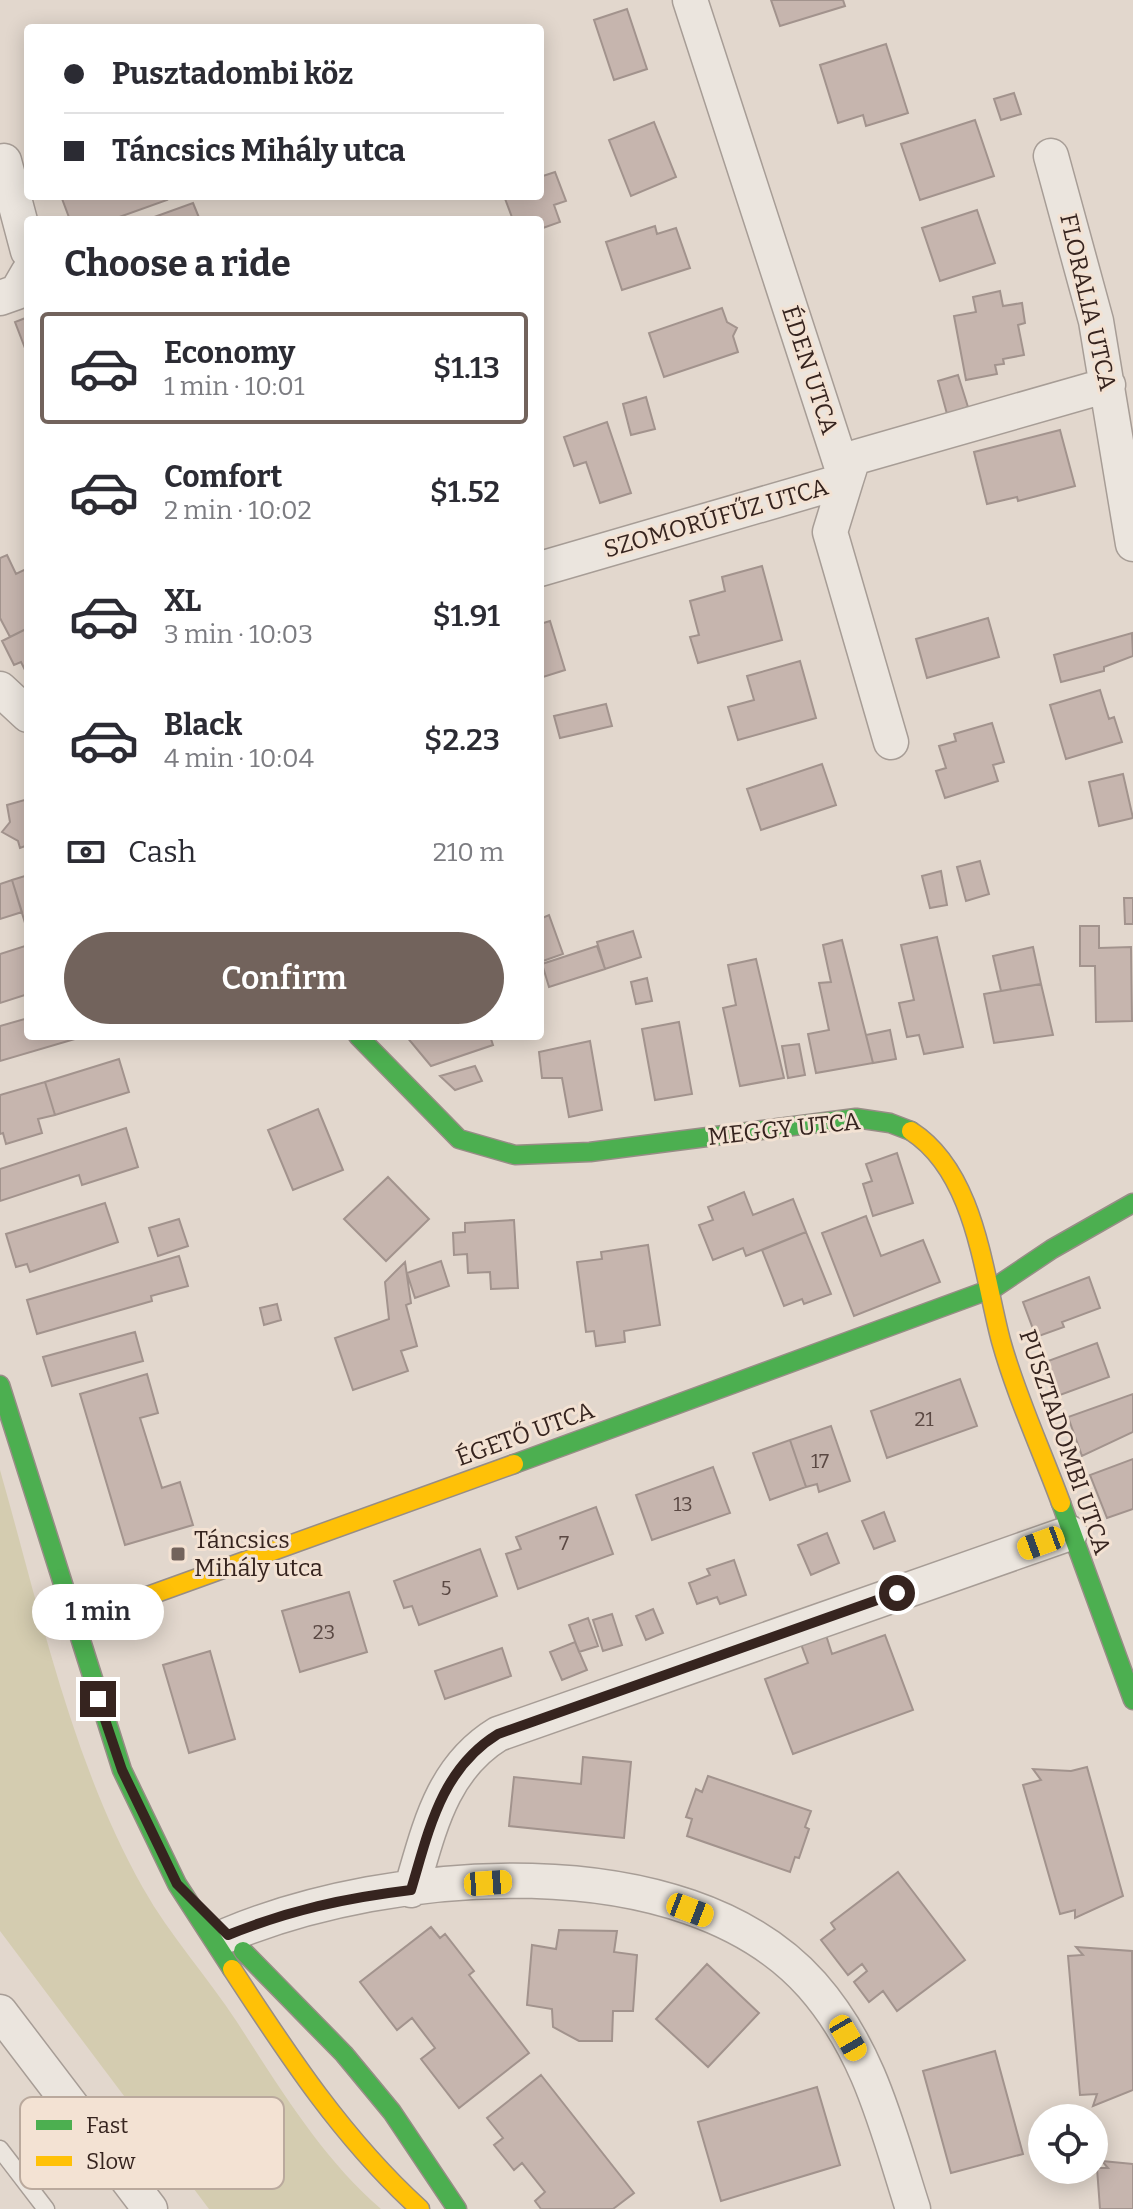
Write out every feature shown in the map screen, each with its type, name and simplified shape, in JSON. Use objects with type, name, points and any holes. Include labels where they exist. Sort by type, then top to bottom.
[{"type":"street","name":"ÉDEN UTCA","points":[[690,0],[846,480]]},
{"type":"street","name":"FLORALIA UTCA","points":[[1051,156],[1081,256],[1108,385],[1133,544]]},
{"type":"street","points":[[4,161],[24,236]]},
{"type":"street","points":[[0,298],[17,292],[24,280]]},
{"type":"street","name":"SZOMORÚFŰZ UTCA","points":[[544,568],[846,480],[853,458],[1108,385]]},
{"type":"street","points":[[846,480],[830,532],[891,742]]},
{"type":"street","points":[[0,689],[24,711]]},
{"type":"street","name":"MEGGY UTCA","points":[[362,1040],[459,1139],[515,1155],[590,1152],[856,1118],[888,1122],[918,1135],[942,1165],[962,1202],[994,1288]]},
{"type":"street","points":[[994,1288],[1133,1203]]},
{"type":"street","name":"PUSZTADOMBI UTCA","points":[[994,1288],[1001,1340],[1133,1700]]},
{"type":"street","name":"ÉGETŐ UTCA","points":[[73,1623],[994,1288]]},
{"type":"street","points":[[0,1385],[122,1770],[177,1884],[301,2075],[376,2169],[420,2209]]},
{"type":"street","points":[[411,1890],[434,1812],[449,1781],[479,1746],[498,1734],[1070,1533]]},
{"type":"street","points":[[228,1935],[281,1913],[357,1896],[545,1880],[596,1884],[654,1897],[738,1929],[767,1946],[814,1987],[837,2018],[872,2079],[893,2136],[913,2209]]},
{"type":"street","points":[[177,1884],[354,2065],[392,2112],[457,2209]]},
{"type":"street","points":[[0,2012],[65,2097]]},
{"type":"street","points":[[135,2189],[150,2209]]},
{"type":"lane","points":[[0,2149],[20,2175]]},
{"type":"lane","points":[[31,2189],[46,2209]]},
{"type":"shaded area","points":[[0,1470],[77,1736],[118,1839],[143,1888],[303,2121],[340,2167],[381,2209],[209,2209],[194,2189],[284,2189],[284,2097],[125,2097],[0,1931]]},
{"type":"building","points":[[771,0],[843,0],[845,6],[780,26]]},
{"type":"building","points":[[627,9],[647,69],[614,80],[594,20]]},
{"type":"building","points":[[886,44],[908,113],[866,126],[863,115],[838,123],[820,65]]},
{"type":"building","points":[[1014,93],[1021,114],[1001,120],[994,99]]},
{"type":"building","points":[[975,120],[994,176],[920,200],[901,144]]},
{"type":"building","points":[[654,122],[676,177],[631,196],[609,140]]},
{"type":"building","points":[[555,172],[566,201],[554,205],[560,222],[544,228],[544,216],[512,216],[506,200],[544,200],[544,176]]},
{"type":"building","points":[[62,200],[167,200],[122,216],[68,216]]},
{"type":"building","points":[[193,203],[198,216],[157,216]]},
{"type":"building","points":[[977,210],[995,263],[940,281],[922,228]]},
{"type":"building","points":[[655,226],[657,234],[676,228],[690,268],[622,290],[606,242]]},
{"type":"building","points":[[1000,291],[1003,306],[1022,303],[1025,323],[1018,325],[1024,355],[1003,359],[1004,364],[995,365],[997,374],[966,380],[954,316],[976,312],[973,297]]},
{"type":"building","points":[[722,308],[727,322],[737,328],[733,336],[738,352],[664,377],[649,333]]},
{"type":"building","points":[[24,319],[24,346],[15,322]]},
{"type":"building","points":[[958,375],[968,407],[947,414],[938,381]]},
{"type":"building","points":[[646,397],[655,429],[631,435],[623,404]]},
{"type":"building","points":[[607,422],[631,493],[600,503],[586,462],[574,466],[564,437]]},
{"type":"building","points":[[1060,430],[1075,486],[1018,501],[1017,497],[987,504],[974,452]]},
{"type":"building","points":[[7,555],[16,574],[24,570],[24,630],[10,637],[0,618],[0,558]]},
{"type":"building","points":[[762,566],[782,640],[698,663],[690,637],[699,635],[690,601],[725,591],[722,577]]},
{"type":"building","points":[[988,618],[999,657],[927,678],[916,639]]},
{"type":"building","points":[[550,621],[565,670],[544,677],[544,623]]},
{"type":"building","points":[[24,630],[24,668],[21,662],[14,665],[2,641]]},
{"type":"building","points":[[1132,633],[1133,656],[1104,667],[1104,671],[1061,682],[1054,655]]},
{"type":"building","points":[[800,661],[816,718],[738,740],[728,707],[754,700],[747,676]]},
{"type":"building","points":[[1100,690],[1109,719],[1114,717],[1122,742],[1066,759],[1050,705]]},
{"type":"building","points":[[606,704],[612,726],[560,738],[554,716]]},
{"type":"building","points":[[992,723],[1004,762],[993,765],[998,781],[945,798],[936,771],[946,768],[939,746],[956,741],[954,734]]},
{"type":"building","points":[[822,764],[836,805],[761,830],[747,789]]},
{"type":"building","points":[[1123,774],[1133,818],[1099,826],[1089,782]]},
{"type":"building","points":[[24,800],[24,846],[20,848],[18,841],[2,832],[10,822],[7,805]]},
{"type":"building","points":[[980,861],[989,894],[966,901],[957,867]]},
{"type":"building","points":[[941,871],[947,905],[930,908],[922,876]]},
{"type":"building","points":[[24,876],[24,920],[12,880]]},
{"type":"building","points":[[12,880],[22,912],[0,919],[0,884]]},
{"type":"building","points":[[1124,898],[1133,898],[1133,924],[1125,924]]},
{"type":"building","points":[[549,915],[563,954],[544,961],[544,917]]},
{"type":"building","points":[[1080,926],[1099,926],[1099,948],[1131,947],[1132,1021],[1096,1022],[1095,966],[1080,966]]},
{"type":"building","points":[[633,931],[641,957],[605,969],[597,942]]},
{"type":"building","points":[[937,937],[963,1047],[924,1054],[919,1035],[907,1037],[899,1003],[914,1000],[901,945]]},
{"type":"building","points":[[842,940],[873,1063],[816,1073],[808,1034],[829,1030],[819,983],[831,982],[823,945]]},
{"type":"building","points":[[24,946],[24,995],[0,1003],[0,954]]},
{"type":"building","points":[[597,946],[605,969],[549,987],[544,963]]},
{"type":"building","points":[[1033,947],[1041,984],[1001,991],[993,956]]},
{"type":"building","points":[[756,959],[784,1078],[740,1086],[723,1008],[736,1005],[728,965]]},
{"type":"building","points":[[647,978],[652,1001],[636,1004],[631,982]]},
{"type":"building","points":[[1041,984],[1053,1035],[994,1043],[984,994]]},
{"type":"building","points":[[24,1019],[24,1040],[71,1040],[0,1061],[0,1026]]},
{"type":"building","points":[[679,1022],[692,1094],[655,1100],[642,1029]]},
{"type":"building","points":[[890,1030],[896,1059],[873,1063],[866,1035]]},
{"type":"building","points":[[409,1040],[491,1040],[493,1045],[431,1066]]},
{"type":"building","points":[[590,1041],[602,1110],[569,1117],[562,1078],[542,1078],[539,1052]]},
{"type":"building","points":[[799,1044],[805,1075],[788,1078],[782,1046]]},
{"type":"building","points":[[119,1059],[129,1092],[55,1115],[45,1082]]},
{"type":"building","points":[[475,1066],[482,1081],[455,1090],[440,1076]]},
{"type":"building","points":[[45,1082],[55,1115],[38,1119],[42,1133],[6,1144],[3,1133],[0,1134],[0,1095]]},
{"type":"building","points":[[318,1109],[343,1170],[293,1190],[268,1130]]},
{"type":"building","points":[[126,1128],[138,1167],[82,1185],[79,1175],[0,1201],[0,1169]]},
{"type":"building","points":[[897,1153],[913,1203],[873,1216],[863,1184],[872,1181],[866,1164]]},
{"type":"building","points":[[388,1177],[429,1219],[386,1261],[344,1219]]},
{"type":"building","points":[[744,1192],[753,1215],[793,1199],[806,1232],[746,1256],[743,1248],[713,1260],[699,1225],[713,1220],[708,1207]]},
{"type":"building","points":[[105,1203],[118,1242],[30,1272],[27,1264],[16,1267],[6,1234]]},
{"type":"building","points":[[866,1216],[881,1256],[923,1240],[940,1282],[854,1316],[822,1233]]},
{"type":"building","points":[[179,1219],[188,1246],[158,1256],[149,1228]]},
{"type":"building","points":[[514,1220],[518,1288],[491,1289],[490,1272],[468,1273],[467,1254],[454,1255],[453,1233],[465,1232],[465,1223]]},
{"type":"building","points":[[806,1232],[831,1294],[804,1304],[802,1299],[784,1306],[762,1250]]},
{"type":"building","points":[[648,1245],[660,1325],[624,1331],[625,1342],[596,1346],[594,1331],[586,1332],[577,1262],[602,1259],[601,1252]]},
{"type":"building","points":[[179,1256],[188,1286],[151,1296],[152,1301],[37,1334],[27,1300]]},
{"type":"building","points":[[441,1261],[449,1286],[415,1298],[407,1273]]},
{"type":"building","points":[[405,1262],[411,1303],[406,1305],[417,1346],[401,1351],[408,1371],[353,1390],[335,1338],[389,1319],[385,1282]]},
{"type":"building","points":[[1089,1277],[1100,1308],[1062,1322],[1064,1327],[1036,1337],[1023,1302]]},
{"type":"building","points":[[277,1304],[281,1320],[264,1325],[260,1308]]},
{"type":"building","points":[[135,1332],[143,1361],[52,1386],[43,1357]]},
{"type":"building","points":[[1097,1343],[1109,1377],[1060,1395],[1048,1361]]},
{"type":"building","points":[[147,1374],[158,1413],[140,1418],[162,1488],[180,1482],[193,1525],[125,1545],[80,1394]]},
{"type":"building","points":[[960,1379],[977,1426],[887,1458],[871,1411]]},
{"type":"building","points":[[1133,1394],[1133,1432],[1082,1456],[1068,1417]]},
{"type":"building","points":[[831,1426],[850,1481],[819,1492],[817,1484],[806,1487],[790,1440]]},
{"type":"building","points":[[790,1440],[806,1487],[770,1500],[753,1453]]},
{"type":"building","points":[[1133,1459],[1133,1509],[1107,1518],[1090,1475]]},
{"type":"building","points":[[713,1467],[730,1513],[652,1540],[636,1495]]},
{"type":"building","points":[[596,1507],[613,1554],[518,1589],[506,1554],[521,1549],[516,1537]]},
{"type":"building","points":[[884,1512],[895,1541],[874,1549],[862,1521]]},
{"type":"building","points":[[827,1533],[839,1563],[811,1575],[798,1545]]},
{"type":"building","points":[[480,1549],[497,1596],[419,1625],[412,1606],[404,1608],[394,1581]]},
{"type":"building","points":[[734,1560],[746,1595],[720,1604],[717,1597],[697,1604],[689,1583],[710,1575],[707,1569]]},
{"type":"building","points":[[349,1592],[367,1652],[300,1672],[282,1611]]},
{"type":"building","points":[[653,1609],[663,1633],[646,1640],[636,1616]]},
{"type":"building","points":[[612,1614],[622,1645],[603,1651],[593,1620]]},
{"type":"building","points":[[588,1618],[598,1646],[579,1652],[569,1625]]},
{"type":"building","points":[[826,1635],[832,1654],[885,1635],[913,1710],[793,1754],[765,1679],[808,1663],[801,1644]]},
{"type":"building","points":[[575,1642],[587,1670],[562,1680],[550,1652]]},
{"type":"building","points":[[502,1648],[511,1676],[445,1699],[435,1671]]},
{"type":"building","points":[[210,1651],[235,1739],[189,1753],[163,1665]]},
{"type":"building","points":[[583,1757],[631,1762],[624,1838],[509,1826],[514,1777],[581,1784]]},
{"type":"building","points":[[1087,1767],[1123,1896],[1075,1918],[1075,1910],[1060,1914],[1023,1785],[1041,1780],[1033,1769],[1071,1771]]},
{"type":"building","points":[[708,1776],[811,1811],[805,1827],[809,1829],[799,1858],[795,1857],[790,1872],[687,1836],[692,1819],[686,1817],[696,1789],[702,1792]]},
{"type":"building","points":[[898,1872],[965,1960],[897,2011],[883,1991],[869,2002],[854,1982],[867,1971],[862,1964],[848,1975],[821,1940],[835,1929],[831,1923]]},
{"type":"building","points":[[431,1927],[440,1938],[445,1934],[474,1971],[469,1975],[529,2053],[459,2108],[421,2059],[435,2048],[412,2018],[397,2030],[360,1982]]},
{"type":"building","points":[[559,1930],[617,1931],[614,1952],[637,1955],[633,2011],[613,2011],[612,2041],[579,2041],[553,2027],[552,2009],[527,2005],[532,1945],[556,1949]]},
{"type":"building","points":[[1076,1947],[1132,1951],[1133,2090],[1098,2104],[1094,2104],[1097,2094],[1080,2095],[1068,1956],[1083,1955]]},
{"type":"building","points":[[707,1964],[759,2013],[708,2067],[656,2019]]},
{"type":"building","points":[[995,2051],[1023,2154],[951,2173],[923,2071]]},
{"type":"building","points":[[541,2075],[634,2193],[613,2209],[541,2209],[535,2201],[545,2192],[522,2163],[514,2170],[494,2145],[503,2138],[487,2118]]},
{"type":"building","points":[[817,2087],[840,2165],[721,2201],[698,2122]]},
{"type":"building","points":[[1108,2162],[1133,2164],[1133,2209],[1100,2209],[1098,2184],[1108,2184]]},
{"type":"traffic: fast","points":[[362,1040],[459,1139],[515,1155],[590,1152],[856,1118],[890,1123],[911,1131]]},
{"type":"traffic: fast","points":[[514,1464],[994,1288],[1052,1249],[1133,1203]]},
{"type":"traffic: fast","points":[[0,1385],[122,1770],[177,1884],[232,1969]]},
{"type":"traffic: fast","points":[[1061,1503],[1133,1700]]},
{"type":"traffic: fast","points":[[243,1951],[344,2054],[392,2112],[457,2209]]},
{"type":"traffic: slow","points":[[911,1131],[933,1149],[950,1172],[963,1198],[982,1256],[1007,1361],[1061,1503]]},
{"type":"traffic: slow","points":[[73,1623],[514,1464]]},
{"type":"traffic: slow","points":[[232,1969],[341,2125],[420,2209]]},
{"type":"place","name":"Táncsics Mihály utca","points":[[178,1554]]},
{"type":"route","points":[[98,1699],[122,1770],[177,1884],[228,1935],[281,1913],[357,1896],[411,1890],[434,1812],[449,1781],[479,1746],[498,1734],[897,1593]]}]
